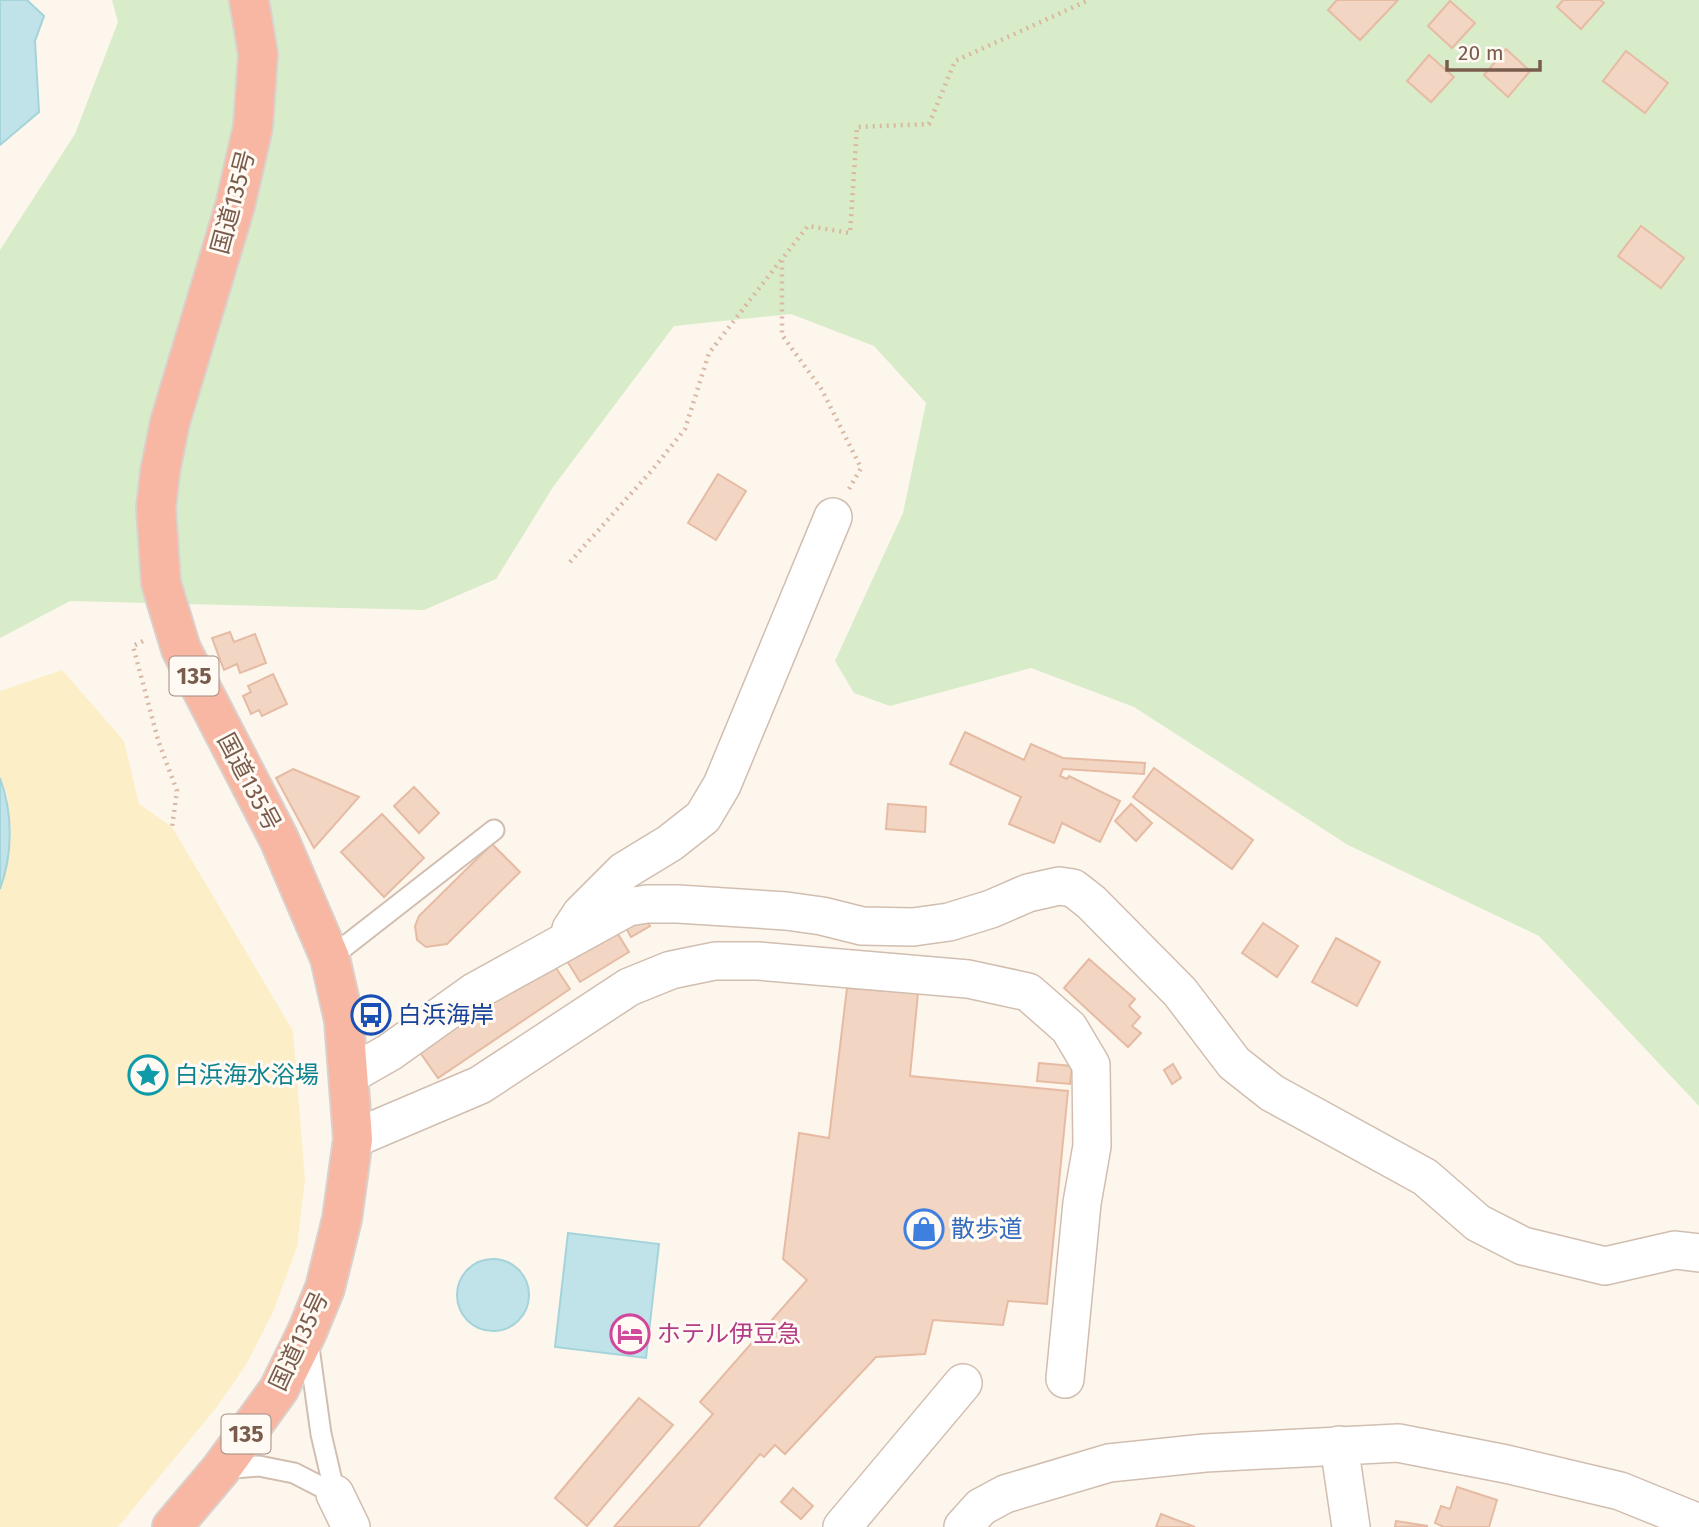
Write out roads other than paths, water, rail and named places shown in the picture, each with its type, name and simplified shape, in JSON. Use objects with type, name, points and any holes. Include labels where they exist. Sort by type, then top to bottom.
[{"type":"highway","name":"国道135号","points":[[172,1527],[221,1469],[279,1389],[307,1332],[325,1288],[342,1219],[353,1139],[344,1020],[330,958],[279,839],[181,649],[161,583],[156,508],[170,422],[235,206],[253,127],[258,54],[249,0]]},
{"type":"street","points":[[561,943],[581,914],[624,871],[670,843],[704,817],[722,785],[833,517]]},
{"type":"street","points":[[348,1076],[390,1052],[474,992],[628,907],[678,904],[786,911],[862,926],[912,927],[949,922],[1028,893],[1059,886],[1073,888],[1091,902],[1180,992],[1234,1063],[1272,1093],[1425,1177],[1478,1223],[1523,1246],[1605,1266],[1675,1250],[1699,1253]]},
{"type":"street","points":[[353,1139],[480,1085],[629,986],[671,970],[693,965],[715,961],[758,961],[884,971],[968,979],[1028,992],[1069,1028],[1091,1065],[1092,1146],[1082,1203],[1065,1379]]},
{"type":"street","points":[[842,1527],[963,1383]]},
{"type":"street","points":[[963,1527],[981,1507],[1005,1494],[1109,1463],[1205,1453],[1398,1443],[1506,1464],[1620,1491],[1699,1523]]},
{"type":"street","points":[[1339,1445],[1351,1527]]},
{"type":"street","points":[[335,1494],[351,1527]]},
{"type":"lane","points":[[330,958],[494,830]]},
{"type":"lane","points":[[307,1332],[321,1434],[335,1494]]},
{"type":"lane","points":[[221,1469],[259,1466],[294,1473],[335,1494]]},
{"type":"water","points":[[0,0],[27,0],[44,16],[35,41],[39,112],[0,145]]},
{"type":"water","points":[[0,778],[7,805],[10,834],[0,889]]},
{"type":"water","points":[[568,1233],[659,1244],[646,1358],[555,1347]]},
{"type":"water","points":[[493,1259],[513,1265],[523,1275],[529,1295],[523,1315],[513,1325],[493,1331],[473,1325],[463,1315],[457,1295],[463,1275],[473,1265]]},
{"type":"place","name":"白浜海岸","points":[[371,1015]]},
{"type":"place","name":"白浜海水浴場","points":[[148,1075]]},
{"type":"place","name":"散歩道","points":[[924,1229]]},
{"type":"place","name":"ホテル伊豆急","points":[[630,1334]]}]
